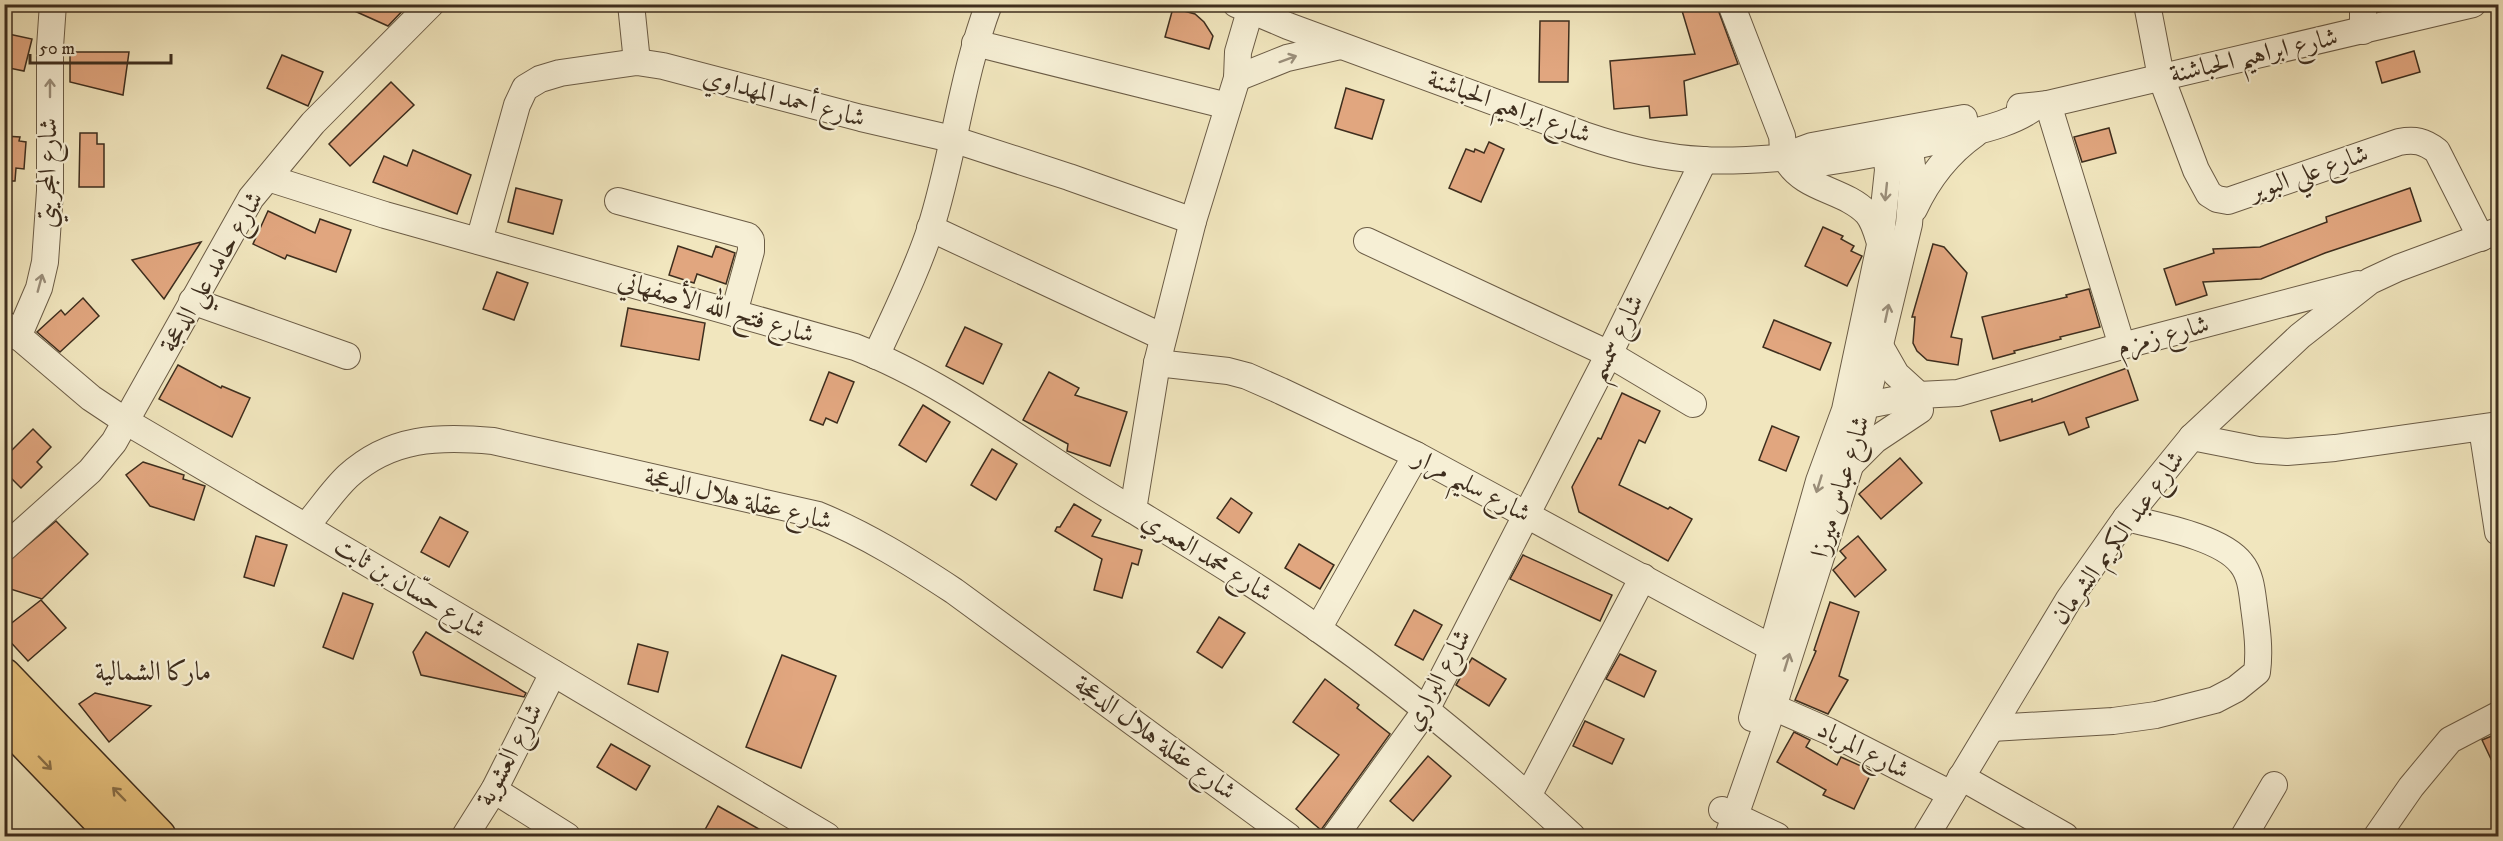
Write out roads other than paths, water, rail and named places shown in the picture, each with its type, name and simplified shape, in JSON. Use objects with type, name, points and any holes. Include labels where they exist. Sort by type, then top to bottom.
[{"type":"main road","points":[[4,675],[159,837]]},
{"type":"main road","points":[[4,721],[115,837]]},
{"type":"street","name":"شارع المجريتي","points":[[11,331],[39,288],[45,262],[50,191],[50,47],[53,4]]},
{"type":"street","name":"شارع حامد علي الدعجة","points":[[4,548],[90,471],[114,442],[251,198],[313,123],[431,4]]},
{"type":"street","points":[[631,4],[637,62]]},
{"type":"street","points":[[876,356],[905,292],[930,228],[975,43],[989,4]]},
{"type":"street","points":[[1731,4],[1794,170],[1808,180],[1854,203],[1868,214],[1880,245]]},
{"type":"street","name":"شارع علي البوير","points":[[2147,4],[2161,77],[2202,185],[2217,199],[2228,201],[2236,199],[2399,142],[2411,140],[2426,142],[2437,151],[2490,234]]},
{"type":"street","points":[[2363,4],[2363,31]]},
{"type":"street","name":"شارع ابراهيم الحباشنة","points":[[1251,11],[1340,46],[1622,148],[1704,160],[1788,157],[1814,164],[2015,107],[2041,105],[2473,4]]},
{"type":"street","name":"شارع محمد العمري","points":[[1251,11],[1250,61],[1237,78],[1228,106],[1193,221],[1163,337],[1133,510],[1235,572],[1318,629],[1426,710],[1528,796],[1572,837]]},
{"type":"street","points":[[975,43],[1228,106]]},
{"type":"street","points":[[1237,78],[1287,58],[1340,46]]},
{"type":"street","name":"شارع أحمد المهداوي","points":[[479,241],[517,105],[525,88],[540,79],[560,73],[637,62],[663,66],[861,118],[952,139],[1193,221]]},
{"type":"street","points":[[2041,105],[2122,346]]},
{"type":"street","name":"شارع ابراهيم الحباشنة","points":[[1897,141],[1979,131],[2019,117],[2041,105]]},
{"type":"street","points":[[1909,224],[1931,178],[1953,152],[1979,131]]},
{"type":"street","name":"شارع عباس ميرزا","points":[[1729,820],[1772,648],[1819,482],[1855,411],[1880,346],[1909,224],[1913,173],[1897,141]]},
{"type":"street","name":"شارع عباس ميرزا","points":[[1712,837],[1729,820],[1773,707],[1850,466],[1855,411],[1880,245],[1888,170],[1897,141]]},
{"type":"street","name":"شارع سمسم","points":[[1525,514],[1609,354],[1704,160]]},
{"type":"street","name":"شارع فتح الله الأصفهاني","points":[[268,178],[385,215],[828,339],[876,356],[986,418],[1085,483],[1133,510]]},
{"type":"street","points":[[618,201],[748,236],[751,240],[751,251],[734,313]]},
{"type":"street","points":[[930,228],[1163,337]]},
{"type":"street","name":"شارع عبد الكريم الشرمان","points":[[1926,837],[2069,599],[2126,518],[2192,437],[2300,336],[2370,281],[2398,268],[2490,234]]},
{"type":"street","points":[[1367,241],[1609,354],[1693,404]]},
{"type":"street","name":"شارع زمزم","points":[[1855,411],[1882,416],[1920,403],[2122,346],[2370,281]]},
{"type":"street","points":[[192,301],[347,356]]},
{"type":"street","name":"شارع حسّان بن ثابت","points":[[11,331],[91,398],[127,422],[306,526],[826,837]]},
{"type":"street","points":[[1850,466],[1875,440],[1920,403],[1896,374],[1880,346]]},
{"type":"street","name":"شارع سليم مرار","points":[[1157,363],[1228,371],[1247,376],[1416,455],[1772,648]]},
{"type":"street","points":[[2192,437],[2258,450],[2287,452],[2335,448],[2490,426],[2499,532]]},
{"type":"street","name":"شارع عقلة هلال الدعجة","points":[[306,526],[347,477],[383,452],[406,444],[461,438],[493,441],[818,515],[902,557],[954,591],[1288,837]]},
{"type":"street","points":[[1318,629],[1416,455]]},
{"type":"street","name":"شارع البراري","points":[[1335,837],[1426,710],[1525,514]]},
{"type":"street","points":[[1992,728],[2113,721],[2156,715],[2215,700],[2236,689],[2257,672],[2259,654],[2251,582],[2243,565],[2233,554],[2216,544],[2126,518]]},
{"type":"street","points":[[1528,796],[1643,577]]},
{"type":"street","name":"شارع العشوية","points":[[465,837],[494,790],[553,673]]},
{"type":"street","name":"شارع المرباد","points":[[1773,707],[1956,786],[2066,837]]},
{"type":"street","points":[[2377,837],[2411,787],[2450,740],[2499,715]]},
{"type":"street","points":[[2244,837],[2274,785]]},
{"type":"street","points":[[494,790],[567,837]]},
{"type":"street","points":[[1729,820],[1777,837]]},
{"type":"district","name":"ماركا الشمالية","points":[[153,672]]}]
